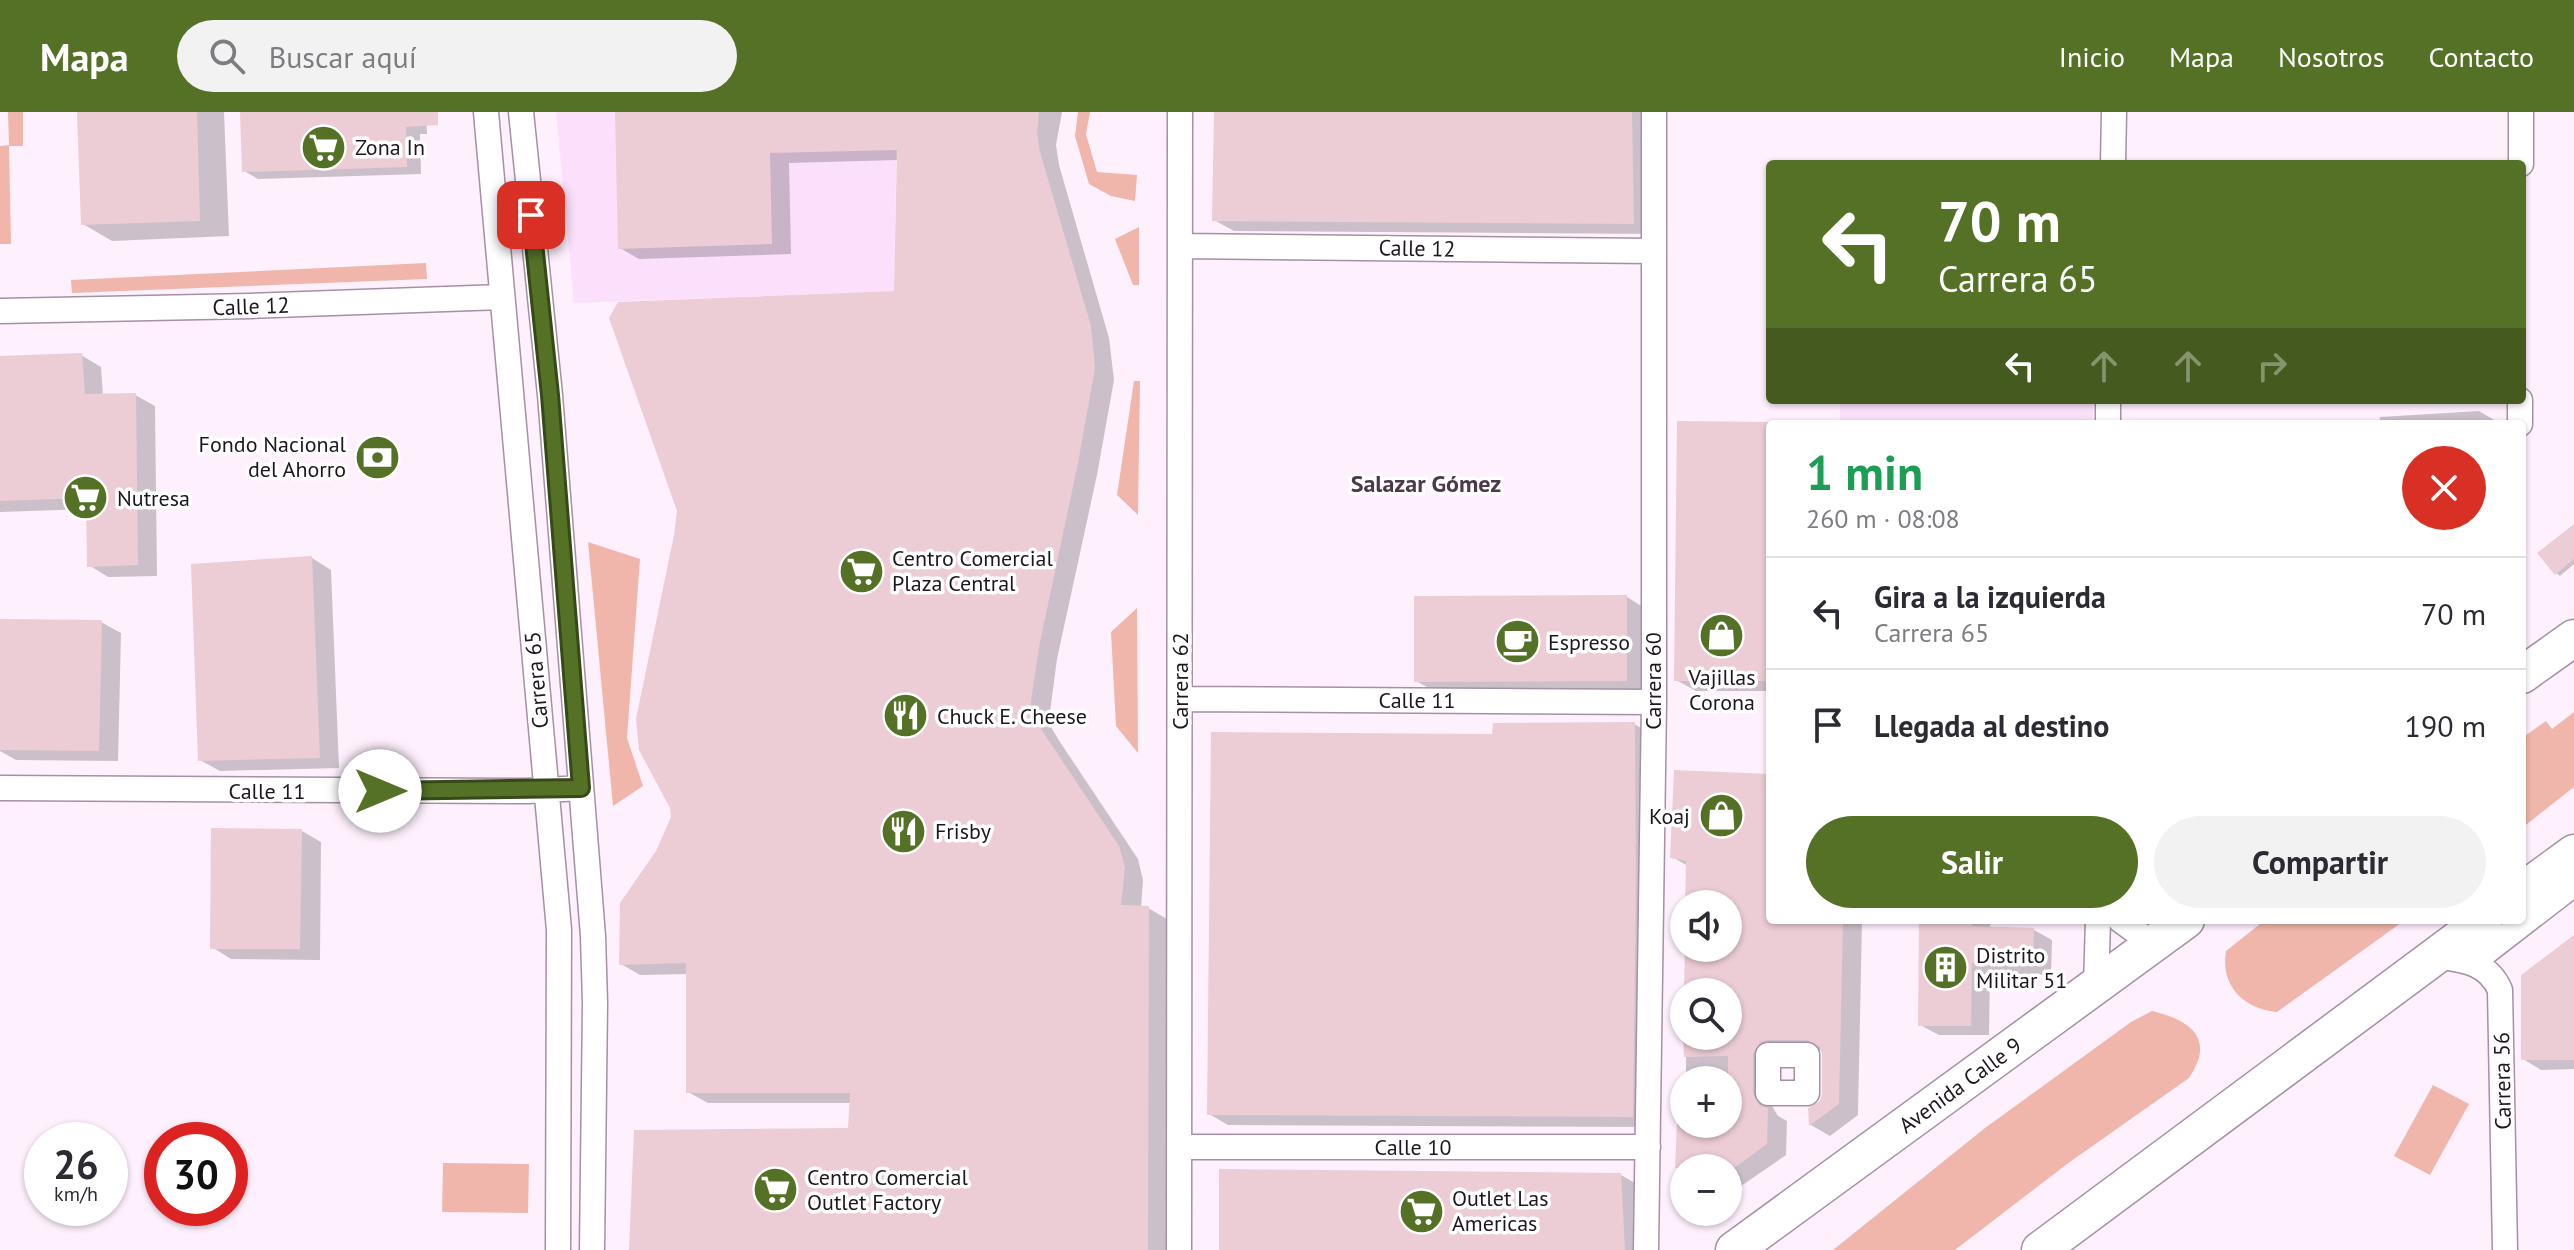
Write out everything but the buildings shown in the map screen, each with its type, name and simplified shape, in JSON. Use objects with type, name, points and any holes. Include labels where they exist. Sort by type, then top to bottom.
[{"type":"highway","points":[[2526,672],[2574,638]]},
{"type":"highway","points":[[2526,888],[2574,853]]},
{"type":"highway","name":"Avenida Calle 9","points":[[1724,1250],[1743,1245],[2180,924]]},
{"type":"highway","points":[[2040,1250],[2479,924]]},
{"type":"street","name":"Carrera 65","points":[[486,112],[561,965],[558,1250]]},
{"type":"street","name":"Carrera 65","points":[[521,112],[550,395],[595,989],[592,1250]]},
{"type":"street","name":"Carrera 62","points":[[1179,1250],[1180,112]]},
{"type":"street","name":"Carrera 60","points":[[1646,1250],[1654,702],[1654,112]]},
{"type":"street","points":[[2113,160],[2114,112]]},
{"type":"street","points":[[2521,112],[2521,160]]},
{"type":"street","name":"Calle 12","points":[[1181,246],[1654,251]]},
{"type":"street","name":"Calle 12","points":[[0,311],[502,297]]},
{"type":"street","name":"Calle 11","points":[[1180,699],[1654,702]]},
{"type":"street","name":"Calle 11","points":[[0,788],[545,791],[581,788]]},
{"type":"street","points":[[2526,921],[2574,884]]},
{"type":"street","points":[[2096,986],[2098,924]]},
{"type":"street","points":[[2126,924],[2153,944]]},
{"type":"street","points":[[2436,956],[2473,962],[2522,924]]},
{"type":"street","name":"Carrera 56","points":[[2473,962],[2483,967],[2496,981],[2501,998],[2505,1250]]},
{"type":"street","name":"Calle 10","points":[[1179,1147],[1648,1147]]},
{"type":"shaded area","points":[[8,112],[23,112],[23,146],[9,146],[11,244],[0,244],[0,146],[9,145]]},
{"type":"shaded area","points":[[556,112],[897,112],[894,291],[574,303]]},
{"type":"shaded area","points":[[1078,112],[1090,112],[1086,134],[1097,172],[1137,175],[1135,201],[1111,196],[1089,184],[1075,136]]},
{"type":"shaded area","points":[[1139,227],[1139,285],[1133,285],[1115,239]]},
{"type":"shaded area","points":[[426,263],[427,279],[72,293],[71,280]]},
{"type":"shaded area","points":[[1134,381],[1140,381],[1138,515],[1117,495]]},
{"type":"shaded area","points":[[1840,404],[2093,404],[2093,420],[1840,420]]},
{"type":"shaded area","points":[[588,542],[640,559],[627,738],[643,786],[613,806]]},
{"type":"shaded area","points":[[1137,608],[1138,753],[1116,726],[1111,632]]},
{"type":"shaded area","points":[[2574,712],[2574,787],[2526,825],[2526,735],[2546,721],[2552,729]]},
{"type":"shaded area","points":[[2260,924],[2399,924],[2277,1012],[2254,1006],[2237,994],[2227,975],[2226,951]]},
{"type":"shaded area","points":[[2152,1011],[2178,1020],[2195,1033],[2200,1052],[2189,1078],[2067,1164],[1955,1250],[1833,1250],[1985,1128],[2131,1022]]},
{"type":"shaded area","points":[[2433,1085],[2469,1104],[2430,1175],[2394,1156]]},
{"type":"shaded area","points":[[443,1163],[529,1164],[528,1213],[442,1212]]},
{"type":"place","name":"Zona In","points":[[324,147]]},
{"type":"place","name":"Fondo Nacional del Ahorro","points":[[377,457]]},
{"type":"place","name":"Nutresa","points":[[86,498]]},
{"type":"place","name":"Centro Comercial Plaza Central","points":[[861,571]]},
{"type":"place","name":"Vajillas Corona","points":[[1722,636]]},
{"type":"place","name":"Espresso","points":[[1517,642]]},
{"type":"place","name":"Chuck E. Cheese","points":[[906,716]]},
{"type":"place","name":"Koaj","points":[[1721,816]]},
{"type":"place","name":"Frisby","points":[[904,831]]},
{"type":"place","name":"Distrito Militar 51","points":[[1945,968]]},
{"type":"place","name":"Centro Comercial Outlet Factory","points":[[776,1190]]},
{"type":"place","name":"Outlet Las Americas","points":[[1421,1211]]},
{"type":"district","name":"Salazar Gómez","points":[[1426,483]]},
{"type":"route","points":[[380,791],[545,791],[581,788],[550,395],[531,215]]}]
